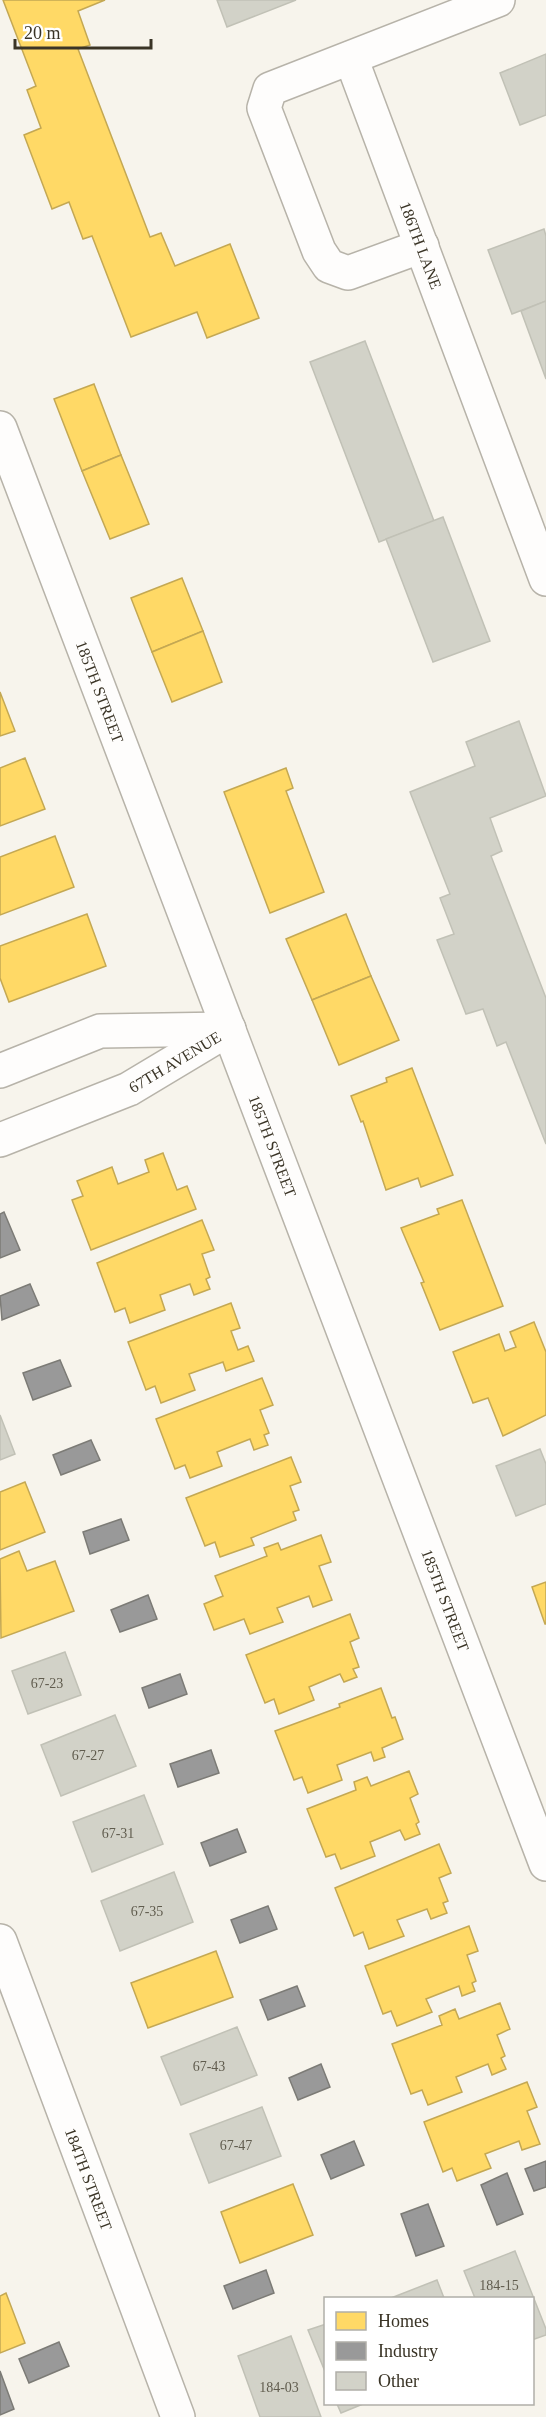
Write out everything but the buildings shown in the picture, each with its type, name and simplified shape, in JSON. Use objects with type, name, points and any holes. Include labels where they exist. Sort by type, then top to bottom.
[{"type":"street","points":[[422,246],[348,273],[329,266],[319,251],[264,108],[270,89],[498,0]]},
{"type":"street","name":"186TH LANE","points":[[351,58],[546,579]]},
{"type":"street","name":"185TH STREET","points":[[0,428],[546,1864]]},
{"type":"street","name":"67TH AVENUE","points":[[0,1071],[100,1031],[228,1029]]},
{"type":"street","name":"67TH AVENUE","points":[[0,1140],[129,1089],[228,1029]]},
{"type":"street","name":"184TH STREET","points":[[0,1941],[178,2417]]}]
